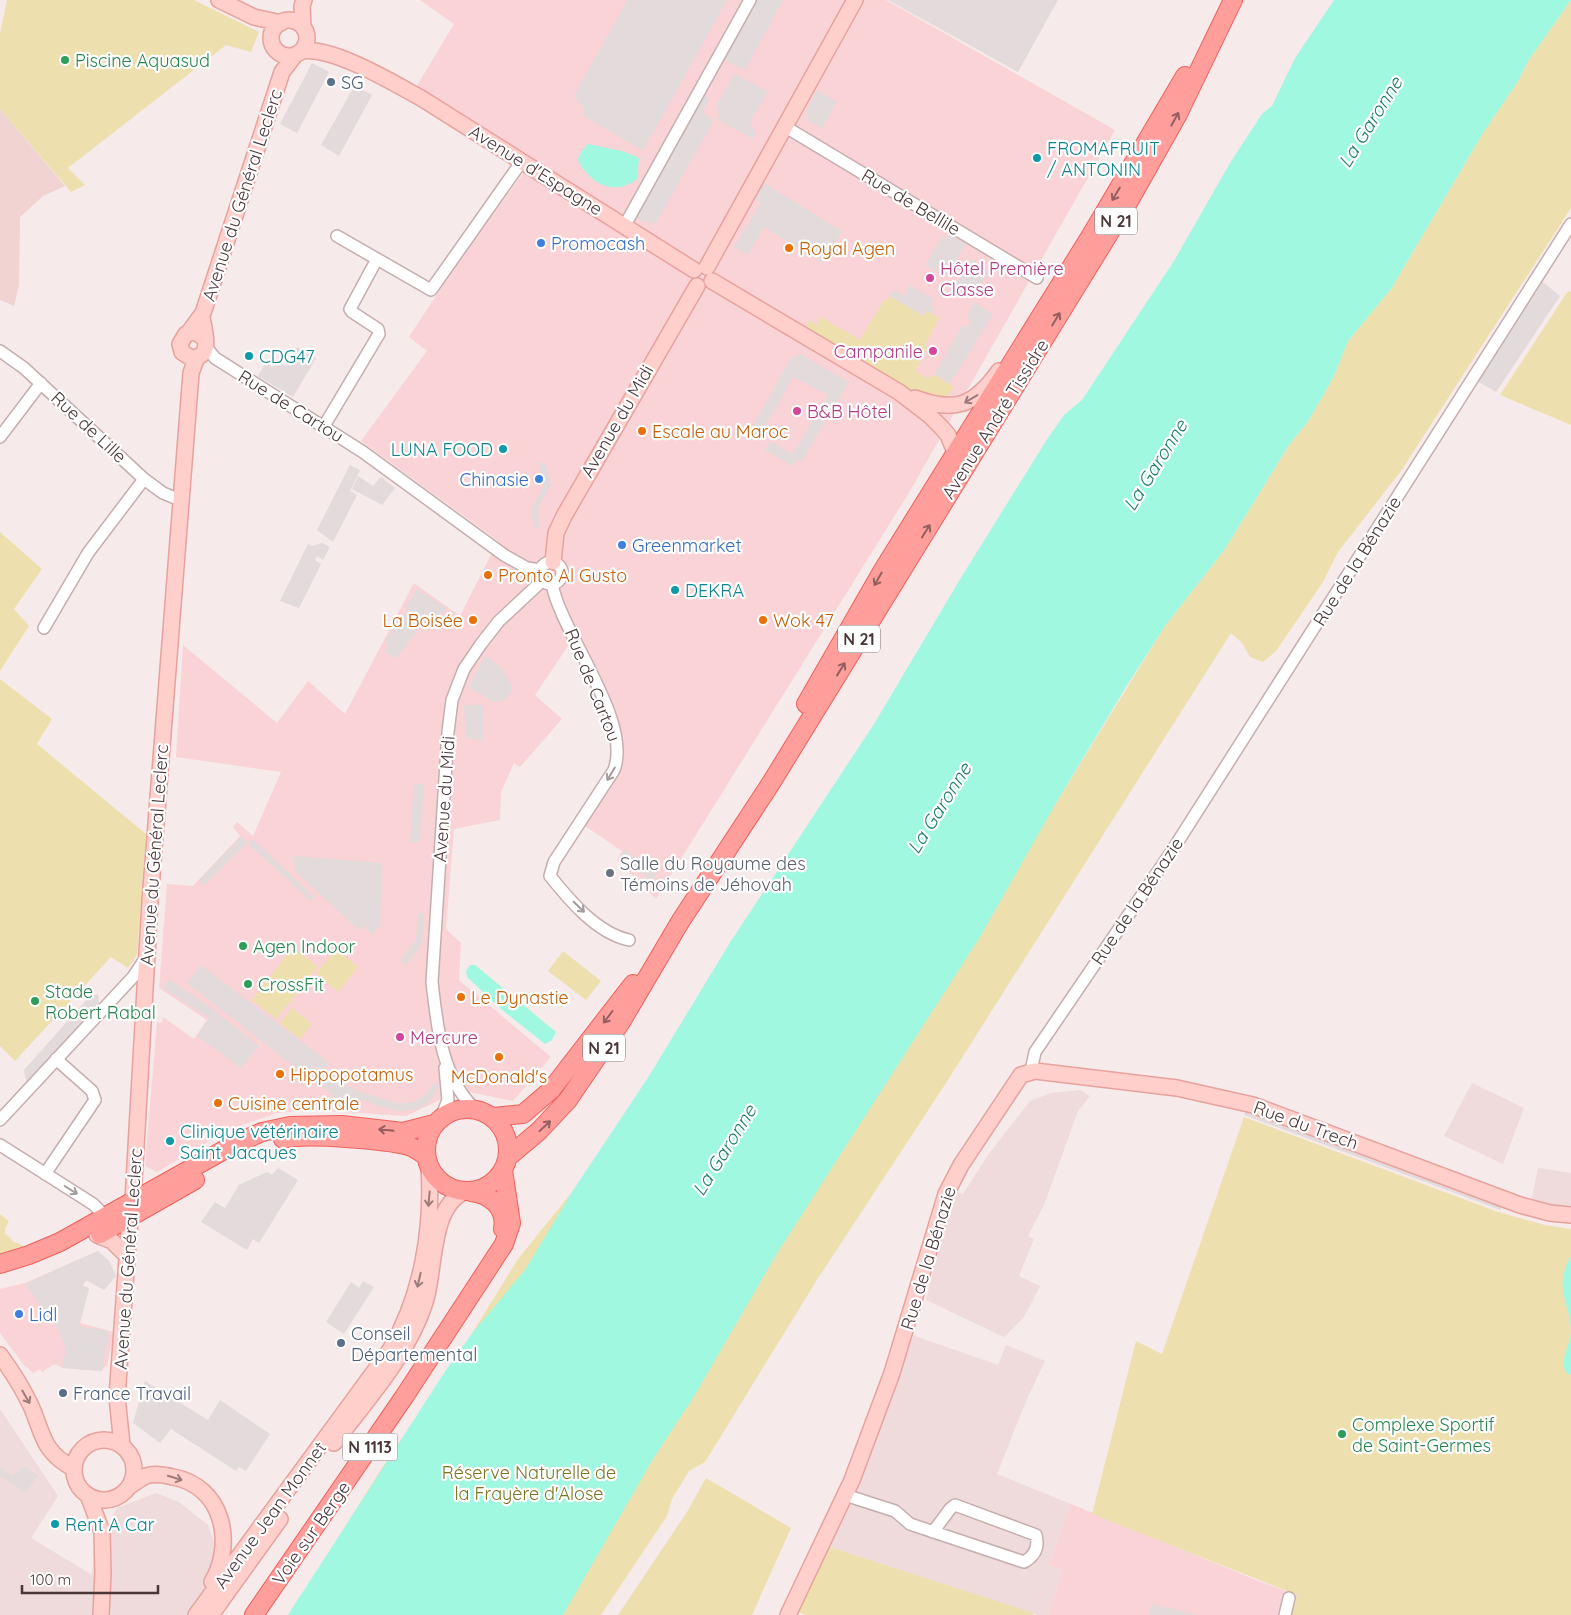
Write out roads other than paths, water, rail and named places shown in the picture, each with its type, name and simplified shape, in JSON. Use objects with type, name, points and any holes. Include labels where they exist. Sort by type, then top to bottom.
[{"type":"main road","name":"Avenue André Tissidre","points":[[740,828],[808,700],[883,570],[1148,140],[1227,0]]},
{"type":"main road","name":"Avenue André Tissidre","points":[[505,1164],[553,1118],[574,1093],[639,994],[680,922],[770,783],[1129,201],[1178,114],[1234,0]]},
{"type":"main road","name":"Avenue André Tissidre","points":[[493,1117],[523,1114],[551,1090],[680,922]]},
{"type":"main road","points":[[0,1264],[29,1255],[110,1221],[233,1145],[262,1132],[303,1124],[342,1125],[402,1132],[437,1121],[460,1108],[474,1108],[493,1117],[504,1134],[505,1164],[483,1188],[467,1192],[443,1184],[428,1161],[408,1146],[344,1139],[287,1138],[255,1146],[132,1208]]},
{"type":"main road","points":[[428,1161],[426,1140],[437,1121]]},
{"type":"main road","name":"N 1113","points":[[482,1275],[509,1234],[511,1214],[505,1164]]},
{"type":"main road","name":"N 1113","points":[[467,1192],[482,1193],[490,1198],[499,1208],[503,1218],[500,1240],[482,1275]]},
{"type":"main road","points":[[0,1274],[19,1270],[81,1244],[97,1235],[110,1221]]},
{"type":"main road","name":"Voie sur Berge","points":[[254,1615],[415,1381],[482,1275]]},
{"type":"street","points":[[219,0],[258,18],[295,26],[320,47],[336,57]]},
{"type":"street","points":[[625,225],[750,0]]},
{"type":"street","points":[[704,272],[855,0]]},
{"type":"street","points":[[295,26],[303,3]]},
{"type":"street","name":"Avenue du Général Leclerc","points":[[258,18],[274,45],[282,72]]},
{"type":"street","points":[[295,26],[275,28],[274,45],[283,55],[318,50],[336,57]]},
{"type":"street","points":[[295,26],[307,42],[298,53]]},
{"type":"street","name":"Avenue du Général Leclerc","points":[[122,1445],[117,1397],[132,1208],[147,956],[191,373],[201,352],[202,317],[282,72],[298,53]]},
{"type":"street","name":"Avenue d'Espagne","points":[[336,57],[376,74],[421,98],[899,392],[930,415],[948,435],[955,452]]},
{"type":"street","name":"Rue de Bellile","points":[[784,126],[1037,278]]},
{"type":"street","points":[[337,236],[431,290],[522,161]]},
{"type":"street","name":"Rue de la Bénazie","points":[[788,1615],[846,1495],[892,1373],[940,1210],[953,1178],[1017,1078],[1031,1071],[1035,1052],[1170,854],[1571,224]]},
{"type":"street","points":[[324,426],[379,334],[378,329],[350,309],[377,259]]},
{"type":"street","name":"Avenue du Midi","points":[[474,1108],[459,1090],[443,1049],[436,1022],[432,976],[448,732],[452,700],[464,670],[481,644],[499,621],[547,574],[556,532],[562,519],[697,286],[704,287],[704,272]]},
{"type":"street","points":[[899,392],[933,405],[946,407],[962,404],[983,391],[1055,292]]},
{"type":"street","name":"Avenue du Général Leclerc","points":[[190,332],[202,317]]},
{"type":"street","points":[[190,332],[200,334],[201,352],[180,344],[183,337],[190,332]]},
{"type":"street","name":"Rue de Lille","points":[[0,351],[41,383],[144,478],[163,493],[180,500]]},
{"type":"street","name":"Rue de Cartou","points":[[201,352],[324,426],[363,452],[504,555],[527,568],[547,574],[558,608],[587,662],[614,730],[618,755],[614,770],[554,862],[550,876],[577,906],[604,930],[618,938],[630,940]]},
{"type":"street","points":[[0,437],[41,383]]},
{"type":"street","points":[[44,628],[84,559],[144,478]]},
{"type":"street","points":[[0,1120],[132,977],[147,956]]},
{"type":"street","name":"Avenue du Midi","points":[[437,1121],[448,1100],[443,1049]]},
{"type":"street","points":[[45,1174],[95,1100],[92,1091],[56,1059]]},
{"type":"street","name":"Rue du Trech","points":[[1031,1071],[1176,1088],[1253,1105],[1520,1205],[1550,1213],[1571,1215]]},
{"type":"street","points":[[0,1145],[93,1204],[110,1221]]},
{"type":"street","name":"Avenue Jean Monnet","points":[[196,1615],[390,1350],[403,1327],[416,1295],[422,1267],[430,1182],[428,1161]]},
{"type":"street","name":"Avenue Jean Monnet","points":[[203,1615],[378,1386],[413,1332],[431,1281],[439,1221],[456,1196],[467,1192]]},
{"type":"street","points":[[97,1235],[112,1241],[127,1256]]},
{"type":"street","points":[[0,1355],[29,1402],[45,1444],[57,1457],[74,1469]]},
{"type":"street","name":"Avenue du Général Leclerc","points":[[98,1440],[109,1424],[117,1397]]},
{"type":"street","points":[[102,1532],[88,1496],[78,1484],[74,1469],[80,1452],[90,1443],[98,1440],[106,1440],[122,1445],[132,1459],[135,1468],[130,1486]]},
{"type":"street","points":[[88,1496],[103,1500],[111,1499],[122,1494],[130,1486],[148,1475],[161,1474],[177,1478],[192,1485],[213,1504],[220,1518],[225,1537],[222,1560],[214,1580],[189,1615]]},
{"type":"street","points":[[211,1615],[269,1536],[299,1491]]},
{"type":"street","points":[[846,1495],[895,1511],[910,1524],[933,1532],[1024,1562],[1033,1556],[1037,1547],[1036,1535],[955,1506],[950,1509],[933,1532]]},
{"type":"street","points":[[101,1615],[102,1532],[111,1499]]},
{"type":"street","points":[[1285,1615],[1289,1598]]},
{"type":"water","name":"La Garonne","points":[[1334,0],[1571,0],[1528,61],[1518,81],[1483,133],[1391,289],[1348,341],[1334,376],[1309,420],[1289,445],[1225,549],[1165,626],[1126,687],[1056,803],[980,937],[776,1255],[693,1398],[653,1459],[563,1615],[288,1615],[446,1370],[473,1332],[525,1270],[572,1192],[649,1076],[731,941],[874,724],[962,576],[1046,441],[1064,415],[1082,400],[1174,261],[1230,163],[1262,114],[1272,106],[1295,58]]},
{"type":"water","points":[[588,144],[622,151],[639,158],[637,179],[620,187],[611,187],[595,181],[578,160],[581,152]]},
{"type":"water","points":[[470,965],[475,965],[556,1032],[552,1040],[545,1044],[501,1009],[467,977],[466,971]]},
{"type":"water","points":[[1571,1256],[1571,1331],[1564,1294],[1563,1277]]},
{"type":"water","points":[[1571,1331],[1571,1375],[1566,1372],[1564,1362]]},
{"type":"place","name":"Piscine Aquasud","points":[[65,60]]},
{"type":"place","name":"SG","points":[[331,82]]},
{"type":"place","name":"FROMAFRUIT / ANTONIN","points":[[1037,158]]},
{"type":"place","name":"Promocash","points":[[541,243]]},
{"type":"place","name":"Royal Agen","points":[[789,248]]},
{"type":"place","name":"Hôtel Première Classe","points":[[930,278]]},
{"type":"place","name":"Campanile","points":[[933,351]]},
{"type":"place","name":"CDG47","points":[[249,356]]},
{"type":"place","name":"B&B Hôtel","points":[[797,411]]},
{"type":"place","name":"Escale au Maroc","points":[[642,431]]},
{"type":"place","name":"LUNA FOOD","points":[[503,449]]},
{"type":"place","name":"Chinasie","points":[[539,479]]},
{"type":"place","name":"Greenmarket","points":[[622,545]]},
{"type":"place","name":"Pronto Al Gusto","points":[[488,575]]},
{"type":"place","name":"DEKRA","points":[[675,590]]},
{"type":"place","name":"La Boisée","points":[[473,620]]},
{"type":"place","name":"Wok 47","points":[[763,620]]},
{"type":"place","name":"Salle du Royaume des Témoins de Jéhovah","points":[[610,873]]},
{"type":"place","name":"Agen Indoor","points":[[243,946]]},
{"type":"place","name":"CrossFit","points":[[248,984]]},
{"type":"place","name":"Le Dynastie","points":[[461,997]]},
{"type":"place","name":"Stade Robert Rabal","points":[[35,1001]]},
{"type":"place","name":"Mercure","points":[[400,1037]]},
{"type":"place","name":"McDonald's","points":[[499,1057]]},
{"type":"place","name":"Hippopotamus","points":[[280,1074]]},
{"type":"place","name":"Cuisine centrale","points":[[218,1103]]},
{"type":"place","name":"Clinique vétérinaire Saint Jacques","points":[[170,1141]]},
{"type":"place","name":"Lidl","points":[[19,1314]]},
{"type":"place","name":"Conseil Départemental","points":[[341,1343]]},
{"type":"place","name":"France Travail","points":[[63,1393]]},
{"type":"place","name":"Complexe Sportif de Saint-Germes","points":[[1342,1434]]},
{"type":"place","name":"Rent A Car","points":[[55,1524]]},
{"type":"park label","name":"Réserve Naturelle de la Frayère d'Alose","points":[[529,1482]]}]
